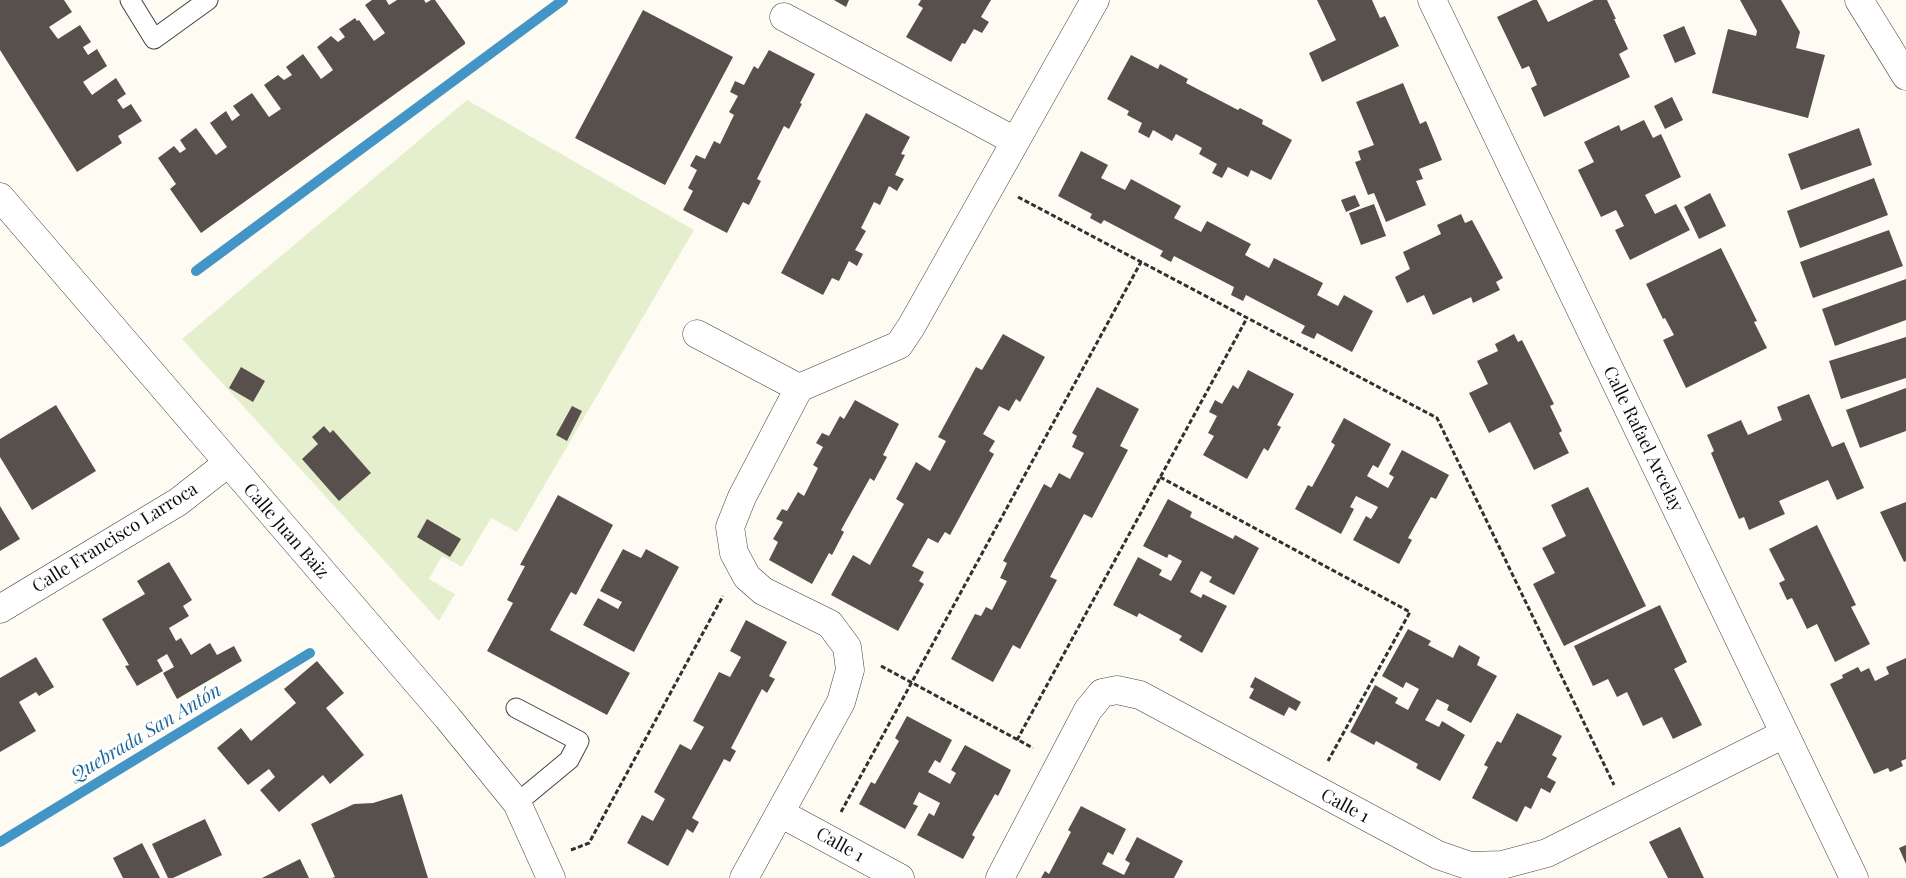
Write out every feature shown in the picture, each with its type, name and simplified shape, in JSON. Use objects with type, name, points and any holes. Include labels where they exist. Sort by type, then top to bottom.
[{"type":"street","points":[[744,878],[841,702],[850,670],[847,647],[830,624],[763,591],[747,577],[734,553],[730,527],[742,497],[799,388],[899,345],[911,327],[1095,0]]},
{"type":"street","name":"Calle Rafael Arcelay","points":[[1432,0],[1854,878]]},
{"type":"street","points":[[1859,0],[1906,76]]},
{"type":"street","points":[[784,17],[1015,141]]},
{"type":"street","name":"Calle Juan Baiz","points":[[0,197],[447,717],[517,803],[548,870]]},
{"type":"street","points":[[697,334],[799,388]]},
{"type":"street","name":"Calle Francisco Larroca","points":[[0,609],[178,502],[228,463]]},
{"type":"street","name":"Calle 1","points":[[1000,878],[1088,710],[1102,693],[1117,690],[1140,695],[1438,856],[1470,866],[1502,864],[1547,853],[1784,734]]},
{"type":"street","name":"Calle 1","points":[[780,813],[900,878]]},
{"type":"lane","points":[[130,0],[154,39],[208,0]]},
{"type":"lane","points":[[516,708],[579,741],[569,760],[517,803]]},
{"type":"path","points":[[992,184],[1437,418],[1628,812]]},
{"type":"path","points":[[826,838],[1141,262]]},
{"type":"path","points":[[1017,740],[1247,318]]},
{"type":"path","points":[[1160,477],[1410,612],[1314,789]]},
{"type":"path","points":[[548,870],[589,843],[740,564]]},
{"type":"path","points":[[847,647],[1060,763]]},
{"type":"green space","points":[[467,100],[694,230],[517,532],[491,518],[462,567],[442,556],[429,579],[455,594],[439,621],[182,339]]},
{"type":"building","points":[[0,0],[64,0],[72,12],[49,27],[58,39],[80,25],[91,42],[83,47],[88,55],[97,49],[107,66],[83,82],[92,95],[116,78],[126,94],[117,100],[123,109],[131,104],[142,121],[118,136],[122,143],[77,172],[0,50]]},
{"type":"building","points":[[372,0],[386,0],[389,5],[397,0],[424,0],[426,3],[435,0],[465,44],[201,233],[170,189],[176,184],[158,158],[174,146],[180,153],[186,149],[180,140],[196,128],[216,155],[227,147],[210,123],[226,111],[232,121],[240,115],[233,106],[252,93],[269,117],[281,109],[264,85],[278,75],[284,80],[292,75],[286,67],[303,54],[321,79],[333,70],[317,47],[331,36],[338,42],[345,37],[339,29],[355,18],[357,21],[359,20],[374,41],[385,33],[365,5]]},
{"type":"building","points":[[834,0],[849,0],[846,7]]},
{"type":"building","points":[[921,0],[991,0],[981,17],[989,22],[982,33],[974,29],[965,44],[962,43],[951,62],[906,37],[923,8],[918,5]]},
{"type":"building","points":[[1317,0],[1372,0],[1380,18],[1385,16],[1399,46],[1322,82],[1309,53],[1336,40]]},
{"type":"building","points":[[1533,0],[1537,0],[1548,22],[1594,0],[1607,0],[1628,49],[1619,54],[1630,77],[1544,117],[1531,88],[1537,85],[1529,66],[1522,69],[1497,17]]},
{"type":"building","points":[[1740,0],[1781,0],[1800,32],[1796,48],[1825,55],[1808,118],[1712,93],[1728,29],[1756,36],[1757,31]]},
{"type":"building","points":[[643,10],[733,57],[665,185],[575,138]]},
{"type":"building","points":[[1684,26],[1696,54],[1675,63],[1663,35]]},
{"type":"building","points":[[769,50],[815,74],[789,129],[784,126],[757,179],[761,181],[749,205],[743,202],[727,233],[683,210],[693,191],[688,188],[697,170],[690,166],[696,155],[705,159],[714,141],[720,144],[734,115],[729,112],[738,96],[730,92],[735,81],[744,85],[754,66],[758,69]]},
{"type":"building","points":[[1131,55],[1158,69],[1160,64],[1188,79],[1186,83],[1238,110],[1240,108],[1263,120],[1262,124],[1292,140],[1271,180],[1251,170],[1248,177],[1228,167],[1222,178],[1212,173],[1217,164],[1199,154],[1202,148],[1176,134],[1172,141],[1153,130],[1149,138],[1138,132],[1142,123],[1127,115],[1129,111],[1107,99]]},
{"type":"building","points":[[1403,83],[1420,124],[1426,121],[1442,160],[1419,169],[1423,179],[1416,181],[1426,205],[1386,222],[1374,193],[1368,195],[1355,162],[1361,160],[1358,151],[1374,145],[1356,102]]},
{"type":"building","points":[[1672,97],[1683,120],[1665,129],[1654,106]]},
{"type":"building","points":[[866,113],[910,137],[901,154],[905,155],[895,175],[904,179],[897,191],[889,186],[880,205],[874,202],[861,228],[866,231],[855,250],[863,254],[857,266],[849,261],[839,281],[832,278],[823,295],[781,273]]},
{"type":"building","points":[[1644,120],[1653,138],[1661,134],[1681,177],[1645,195],[1655,214],[1676,204],[1690,230],[1630,260],[1615,230],[1624,226],[1616,210],[1601,217],[1578,170],[1594,162],[1584,142],[1619,125],[1621,131]]},
{"type":"building","points":[[1859,128],[1872,165],[1801,190],[1788,154]]},
{"type":"building","points":[[1081,151],[1108,165],[1101,178],[1125,190],[1131,179],[1181,206],[1174,218],[1201,232],[1207,221],[1251,244],[1245,255],[1269,268],[1274,258],[1323,283],[1317,295],[1338,306],[1344,295],[1373,311],[1352,352],[1317,333],[1314,339],[1301,333],[1305,326],[1246,295],[1243,301],[1231,295],[1234,287],[1174,256],[1171,262],[1160,256],[1163,251],[1104,220],[1101,224],[1090,218],[1092,214],[1058,196]]},
{"type":"building","points":[[1874,178],[1888,215],[1800,248],[1787,211]]},
{"type":"building","points":[[1710,193],[1726,226],[1699,239],[1684,207]]},
{"type":"building","points":[[1355,195],[1360,206],[1346,212],[1341,200]]},
{"type":"building","points":[[1374,204],[1386,236],[1361,245],[1349,213]]},
{"type":"building","points":[[1461,214],[1465,223],[1472,220],[1503,278],[1496,282],[1500,290],[1473,303],[1471,297],[1433,315],[1424,295],[1407,303],[1395,277],[1410,269],[1403,252],[1441,234],[1437,225]]},
{"type":"building","points":[[1889,230],[1903,266],[1813,298],[1800,262]]},
{"type":"building","points":[[1721,248],[1757,321],[1754,322],[1767,348],[1686,388],[1663,340],[1674,335],[1665,318],[1663,319],[1646,284]]},
{"type":"building","points":[[1906,279],[1906,320],[1835,346],[1822,309]]},
{"type":"building","points":[[1003,334],[1045,357],[1020,402],[1016,399],[1009,411],[999,406],[983,434],[995,441],[989,451],[994,454],[950,535],[945,532],[938,543],[928,538],[912,566],[924,572],[919,581],[924,584],[898,631],[831,595],[853,555],[870,565],[904,504],[896,499],[916,462],[930,471],[946,441],[938,437],[976,367],[982,370]]},
{"type":"building","points":[[1514,334],[1518,342],[1522,340],[1554,404],[1550,406],[1562,431],[1559,433],[1569,453],[1534,470],[1510,422],[1489,433],[1469,393],[1488,384],[1477,361],[1498,351],[1495,344]]},
{"type":"building","points":[[1906,337],[1906,378],[1841,399],[1829,361]]},
{"type":"building","points":[[241,367],[265,381],[253,402],[229,388]]},
{"type":"building","points":[[1248,370],[1294,394],[1277,425],[1281,427],[1268,451],[1264,448],[1247,479],[1203,455],[1214,436],[1208,433],[1217,416],[1209,412],[1215,400],[1222,404],[1233,385],[1238,389]]},
{"type":"building","points":[[1097,387],[1139,409],[1120,446],[1128,450],[1092,518],[1084,514],[1050,577],[1057,580],[1020,649],[1013,645],[993,682],[951,659],[975,614],[981,616],[986,607],[992,610],[1007,581],[1000,578],[1007,563],[1003,561],[1044,484],[1051,488],[1059,473],[1070,479],[1084,453],[1072,447],[1077,436],[1072,433]]},
{"type":"building","points":[[1906,388],[1906,431],[1860,448],[1846,410]]},
{"type":"building","points":[[1809,394],[1832,447],[1844,442],[1864,488],[1837,500],[1828,480],[1779,501],[1785,514],[1749,530],[1744,517],[1739,519],[1711,453],[1714,451],[1707,435],[1741,420],[1748,435],[1782,420],[1777,407]]},
{"type":"building","points":[[855,400],[899,424],[883,455],[887,457],[874,481],[870,478],[841,530],[844,532],[832,555],[829,553],[812,584],[769,560],[778,542],[773,539],[783,522],[776,519],[782,509],[787,511],[798,492],[804,496],[818,468],[813,465],[823,447],[816,443],[822,433],[829,436],[840,416],[844,419]]},
{"type":"building","points":[[56,405],[96,471],[32,510],[0,457],[0,439]]},
{"type":"building","points":[[572,406],[582,411],[567,441],[556,435]]},
{"type":"building","points":[[1344,418],[1391,444],[1378,468],[1373,465],[1367,476],[1388,488],[1394,477],[1389,474],[1402,450],[1449,475],[1436,499],[1431,497],[1408,538],[1412,540],[1399,564],[1353,540],[1366,516],[1371,519],[1378,507],[1356,496],[1350,507],[1354,509],[1341,534],[1295,509],[1308,485],[1312,487],[1335,445],[1331,442]]},
{"type":"building","points":[[324,426],[330,433],[333,430],[371,473],[339,501],[302,459],[318,444],[312,437]]},
{"type":"building","points":[[1588,487],[1646,606],[1564,646],[1533,584],[1555,573],[1542,548],[1566,536],[1551,505]]},
{"type":"building","points":[[558,495],[613,525],[576,595],[571,592],[550,630],[630,673],[607,715],[487,651],[513,603],[507,600],[525,566],[520,565]]},
{"type":"building","points":[[1168,499],[1192,512],[1190,517],[1233,539],[1235,535],[1259,548],[1234,595],[1209,582],[1212,577],[1201,571],[1190,592],[1201,598],[1203,594],[1227,606],[1202,653],[1179,640],[1182,636],[1139,613],[1137,617],[1113,605],[1138,557],[1162,570],[1159,575],[1171,581],[1182,561],[1169,554],[1167,558],[1143,546]]},
{"type":"building","points":[[1906,502],[1906,561],[1904,562],[1880,512]]},
{"type":"building","points":[[0,506],[20,539],[0,551]]},
{"type":"building","points":[[427,519],[461,539],[450,557],[417,537]]},
{"type":"building","points":[[1817,525],[1856,605],[1851,607],[1870,644],[1835,662],[1817,624],[1807,629],[1792,598],[1787,600],[1779,583],[1785,580],[1769,549]]},
{"type":"building","points":[[623,549],[641,558],[646,549],[679,567],[634,652],[583,625],[598,598],[618,609],[622,602],[600,591]]},
{"type":"building","points":[[169,562],[192,600],[183,606],[189,616],[169,628],[176,641],[181,638],[191,655],[210,643],[217,655],[234,646],[242,661],[177,699],[163,673],[174,667],[167,654],[157,660],[163,671],[137,686],[125,666],[129,665],[102,619],[145,594],[137,581]]},
{"type":"building","points":[[1660,605],[1687,662],[1674,669],[1702,725],[1673,739],[1662,717],[1643,726],[1627,692],[1617,697],[1608,679],[1593,686],[1574,646]]},
{"type":"building","points":[[746,620],[787,642],[769,676],[775,679],[767,693],[762,689],[731,748],[736,751],[730,762],[724,759],[692,818],[699,822],[693,833],[687,829],[668,866],[627,843],[642,815],[653,821],[665,799],[654,792],[680,744],[691,750],[704,727],[693,721],[719,672],[730,677],[741,657],[730,651]]},
{"type":"building","points":[[1408,629],[1431,641],[1428,645],[1453,658],[1459,645],[1480,657],[1477,665],[1497,676],[1471,723],[1447,710],[1449,705],[1437,699],[1425,720],[1439,727],[1442,721],[1465,735],[1440,781],[1416,768],[1418,764],[1376,741],[1374,745],[1350,732],[1375,685],[1398,698],[1395,703],[1408,710],[1419,689],[1406,682],[1403,688],[1382,676]]},
{"type":"building","points":[[36,657],[54,687],[39,696],[36,692],[19,702],[36,731],[0,752],[0,678]]},
{"type":"building","points":[[1906,658],[1906,759],[1901,761],[1903,766],[1890,772],[1888,768],[1874,774],[1830,684],[1843,678],[1842,675],[1858,667],[1861,672],[1869,668],[1875,681],[1889,674],[1886,667]]},
{"type":"building","points":[[317,661],[344,693],[326,708],[364,755],[330,784],[323,775],[279,812],[260,790],[275,777],[269,769],[248,785],[217,748],[241,728],[251,741],[296,703],[284,689]]},
{"type":"building","points":[[1255,677],[1301,702],[1296,711],[1289,707],[1284,716],[1249,698],[1254,689],[1250,687]]},
{"type":"building","points":[[1517,713],[1562,736],[1552,755],[1557,758],[1547,777],[1556,782],[1550,793],[1541,788],[1531,809],[1525,806],[1517,822],[1472,798],[1488,767],[1484,765],[1497,741],[1501,743]]},
{"type":"building","points":[[907,716],[952,740],[940,763],[935,760],[928,772],[950,784],[956,773],[951,770],[965,745],[1011,770],[998,796],[995,794],[972,835],[975,837],[963,859],[917,835],[929,813],[934,816],[940,803],[919,792],[913,804],[918,806],[905,829],[859,804],[871,782],[875,784],[899,741],[895,738]]},
{"type":"building","points":[[402,794],[428,878],[332,878],[335,877],[311,824],[354,804],[373,803]]},
{"type":"building","points":[[1081,806],[1126,829],[1113,855],[1108,852],[1102,864],[1124,875],[1130,863],[1125,860],[1137,837],[1183,861],[1174,878],[1041,878],[1045,871],[1049,874],[1071,832],[1068,830]]},
{"type":"building","points":[[205,819],[222,855],[173,878],[168,878],[152,844]]},
{"type":"building","points":[[1680,827],[1704,878],[1668,878],[1649,842]]},
{"type":"building","points":[[142,843],[160,878],[123,878],[113,858]]},
{"type":"building","points":[[1906,845],[1906,864],[1899,848]]},
{"type":"building","points":[[300,859],[309,878],[262,878]]},
{"type":"waterway","points":[[196,271],[563,0]]},
{"type":"waterway","name":"Quebrada San Antón","points":[[0,842],[310,653]]}]
